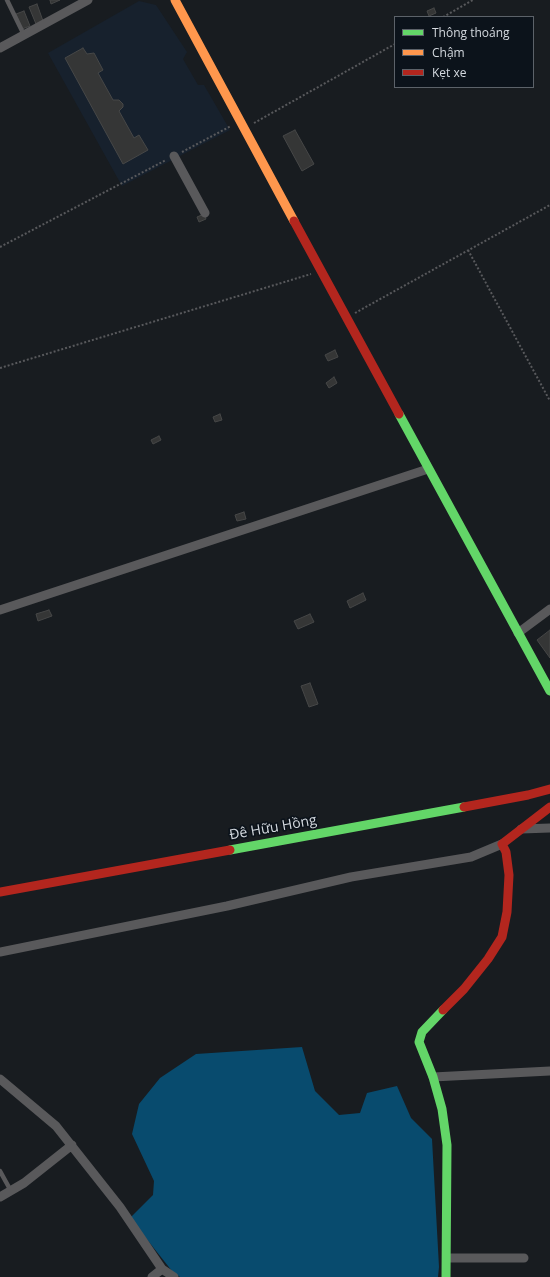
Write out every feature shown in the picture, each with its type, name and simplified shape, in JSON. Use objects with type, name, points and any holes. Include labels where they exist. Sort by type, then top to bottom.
[{"type":"street","points":[[0,48],[79,2],[88,0]]},
{"type":"street","points":[[175,0],[346,318],[550,691]]},
{"type":"street","points":[[174,156],[205,213]]},
{"type":"street","points":[[0,610],[428,469]]},
{"type":"street","points":[[518,633],[550,609]]},
{"type":"street","name":"Đê Hữu Hồng","points":[[0,892],[528,795],[550,789]]},
{"type":"street","points":[[0,952],[227,906],[351,877],[471,857],[502,844],[550,807]]},
{"type":"street","points":[[521,829],[550,828]]},
{"type":"street","points":[[446,1277],[447,1145],[442,1109],[433,1077],[418,1042],[422,1032],[464,989],[488,959],[502,937],[507,912],[509,875],[506,852],[502,844]]},
{"type":"street","points":[[433,1077],[550,1071]]},
{"type":"street","points":[[0,1079],[56,1126],[120,1207],[162,1269],[174,1277]]},
{"type":"street","points":[[0,1197],[24,1183],[72,1145]]},
{"type":"street","points":[[447,1258],[524,1258]]},
{"type":"street","points":[[152,1277],[162,1269]]},
{"type":"lane","points":[[7,0],[24,35]]},
{"type":"lane","points":[[0,1171],[11,1191]]},
{"type":"path","points":[[445,16],[473,0]]},
{"type":"path","points":[[0,247],[174,156],[242,125],[394,45]]},
{"type":"path","points":[[346,318],[550,205]]},
{"type":"path","points":[[468,250],[550,401]]},
{"type":"path","points":[[0,368],[321,271]]},
{"type":"shaded area","points":[[139,1],[156,5],[187,52],[183,59],[198,85],[204,85],[230,130],[122,186],[48,53]]},
{"type":"water","points":[[302,1047],[315,1091],[339,1115],[360,1113],[367,1093],[397,1086],[411,1118],[432,1139],[439,1267],[438,1277],[180,1277],[172,1271],[130,1218],[153,1195],[154,1181],[132,1134],[139,1104],[160,1078],[196,1054]]},
{"type":"building","points":[[50,0],[60,0],[51,4]]},
{"type":"building","points":[[37,4],[43,21],[36,24],[29,7]]},
{"type":"building","points":[[434,8],[436,13],[429,16],[427,11]]},
{"type":"building","points":[[24,11],[30,26],[22,29],[16,14]]},
{"type":"building","points":[[83,48],[87,54],[94,53],[103,70],[98,73],[113,100],[119,100],[123,104],[123,107],[119,111],[134,138],[139,135],[148,150],[123,164],[65,58]]},
{"type":"building","points":[[295,130],[314,164],[302,171],[283,136]]},
{"type":"building","points":[[204,214],[206,219],[199,222],[197,217]]},
{"type":"building","points":[[335,350],[338,357],[328,361],[325,355]]},
{"type":"building","points":[[334,377],[337,383],[329,388],[326,383]]},
{"type":"building","points":[[220,414],[222,420],[215,422],[213,417]]},
{"type":"building","points":[[159,436],[161,440],[153,444],[151,440]]},
{"type":"building","points":[[244,512],[246,519],[237,521],[235,515]]},
{"type":"building","points":[[363,593],[366,600],[350,608],[347,601]]},
{"type":"building","points":[[49,610],[52,616],[38,621],[36,614]]},
{"type":"building","points":[[310,614],[314,622],[298,629],[294,621]]},
{"type":"building","points":[[550,630],[550,658],[537,640]]},
{"type":"building","points":[[310,683],[318,704],[309,707],[301,686]]},
{"type":"traffic: fast","points":[[399,414],[550,691]]},
{"type":"traffic: fast","points":[[230,850],[464,807]]},
{"type":"traffic: fast","points":[[443,1010],[422,1032],[419,1042],[433,1077],[442,1109],[447,1145],[446,1277]]},
{"type":"traffic: slow","points":[[175,0],[294,221]]},
{"type":"traffic: jam","points":[[294,221],[399,414]]},
{"type":"traffic: jam","points":[[464,807],[528,795],[550,789]]},
{"type":"traffic: jam","points":[[443,1010],[464,989],[488,959],[502,937],[507,912],[509,875],[506,852],[502,844],[550,807]]},
{"type":"traffic: jam","points":[[0,892],[230,850]]}]
